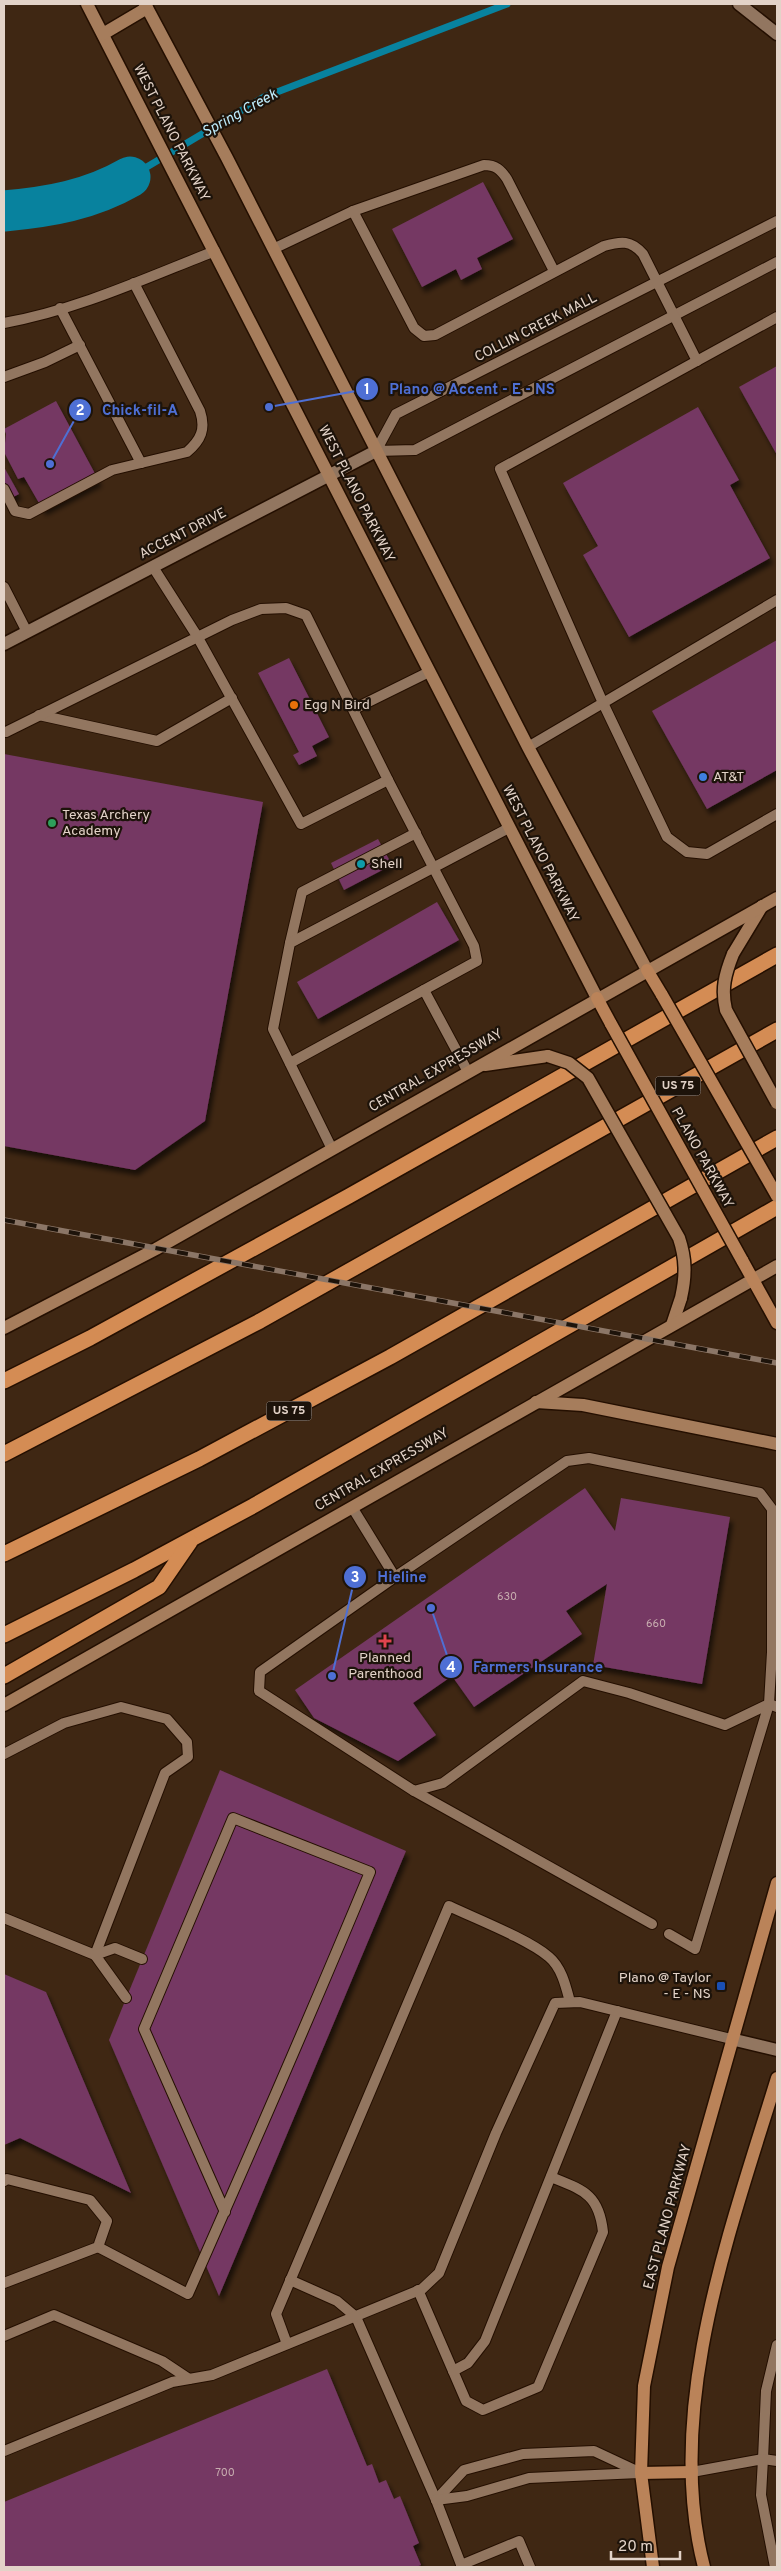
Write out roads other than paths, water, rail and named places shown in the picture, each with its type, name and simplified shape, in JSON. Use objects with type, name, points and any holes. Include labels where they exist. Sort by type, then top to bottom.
[{"type":"highway","points":[[4,1381],[90,1338],[349,1196],[777,955]]},
{"type":"highway","name":"US 75","points":[[4,1454],[276,1312],[777,1030]]},
{"type":"highway","name":"US 75","points":[[4,1554],[190,1463],[390,1357],[777,1138]]},
{"type":"highway","points":[[4,1635],[190,1541],[559,1334],[777,1207]]},
{"type":"highway","points":[[4,1676],[159,1587],[190,1541]]},
{"type":"main road","name":"WEST PLANO PARKWAY","points":[[87,4],[331,475],[429,672],[597,998]]},
{"type":"main road","points":[[103,34],[149,5],[528,747],[647,970],[777,1196]]},
{"type":"main road","name":"CENTRAL EXPRESSWAY","points":[[4,1328],[139,1258],[777,898]]},
{"type":"main road","points":[[762,906],[734,954],[725,974],[722,994],[726,1010],[777,1103]]},
{"type":"main road","name":"PLANO PARKWAY","points":[[597,998],[753,1279]]},
{"type":"main road","points":[[473,1069],[548,1056],[569,1063],[588,1078],[679,1238],[685,1256],[685,1279],[672,1325]]},
{"type":"main road","name":"CENTRAL EXPRESSWAY","points":[[4,1704],[777,1266]]},
{"type":"main road","points":[[753,1279],[777,1323]]},
{"type":"main road","points":[[536,1402],[582,1405],[777,1444]]},
{"type":"main road","name":"EAST PLANO PARKWAY","points":[[653,2567],[641,2473],[644,2386],[668,2267],[731,2039],[777,1883]]},
{"type":"main road","points":[[704,2567],[698,2545],[692,2472],[696,2388],[718,2269],[777,2078]]},
{"type":"main road","points":[[641,2473],[692,2472]]},
{"type":"street","points":[[739,4],[777,34]]},
{"type":"street","name":"ACCENT DRIVE","points":[[4,644],[376,451]]},
{"type":"street","points":[[731,2039],[777,2050]]},
{"type":"lane","points":[[273,249],[353,211],[484,166],[492,165],[502,171],[507,179],[554,271]]},
{"type":"lane","points":[[353,211],[414,328],[424,336],[436,335],[604,246],[627,242],[636,246],[643,254],[698,361]]},
{"type":"lane","name":"COLLIN CREEK MALL","points":[[376,451],[396,414],[777,221]]},
{"type":"lane","points":[[4,323],[29,318],[134,283],[215,251]]},
{"type":"lane","points":[[376,451],[415,450],[777,262]]},
{"type":"lane","points":[[4,489],[15,511],[29,514],[112,470],[187,452],[196,444],[202,434],[203,421],[134,283]]},
{"type":"lane","points":[[60,308],[141,463]]},
{"type":"lane","points":[[777,317],[500,469],[603,703],[667,837],[687,852],[707,854],[777,814]]},
{"type":"lane","points":[[4,377],[45,362],[80,345]]},
{"type":"lane","points":[[153,567],[197,636],[301,824],[388,780]]},
{"type":"lane","points":[[4,587],[27,632]]},
{"type":"lane","points":[[528,747],[777,600]]},
{"type":"lane","points":[[4,732],[197,636],[261,609],[286,608],[306,614],[388,780],[435,867],[474,946],[477,961],[290,1064]]},
{"type":"lane","points":[[354,709],[429,672]]},
{"type":"lane","points":[[39,715],[157,741],[232,698]]},
{"type":"lane","points":[[290,943],[509,828]]},
{"type":"lane","points":[[332,1149],[273,1029],[302,892],[416,833]]},
{"type":"lane","points":[[424,990],[473,1069]]},
{"type":"lane","points":[[652,1924],[414,1791],[259,1691],[260,1672],[395,1577],[567,1461],[589,1458],[760,1493],[772,1509],[773,1706],[695,1949],[668,1934]]},
{"type":"lane","points":[[352,1507],[395,1577]]},
{"type":"lane","points":[[414,1791],[443,1783],[583,1681],[629,1693],[725,1725],[773,1706]]},
{"type":"lane","points":[[4,1754],[64,1723],[122,1707],[167,1720],[186,1742],[188,1757],[165,1773],[95,1955]]},
{"type":"lane","points":[[4,2283],[98,2247],[188,2294],[294,2055],[370,1872],[233,1818],[144,2029],[224,2212]]},
{"type":"lane","points":[[287,2344],[276,2314],[449,1906],[536,1948],[550,1958],[562,1976],[570,2002]]},
{"type":"lane","points":[[4,1918],[95,1955],[126,1998]]},
{"type":"lane","points":[[95,1955],[115,1948],[142,1959]]},
{"type":"lane","points":[[4,2451],[172,2382],[212,2375],[418,2290],[439,2272],[496,2133],[555,2003],[580,2002],[731,2039]]},
{"type":"lane","points":[[453,2371],[468,2363],[485,2341],[617,2011]]},
{"type":"lane","points":[[418,2290],[466,2401],[483,2410],[538,2387],[603,2232],[602,2215],[595,2200],[581,2189],[551,2177]]},
{"type":"lane","points":[[4,2181],[6,2179],[90,2200],[107,2220],[98,2247]]},
{"type":"lane","points":[[290,2280],[337,2301],[356,2317],[436,2500],[462,2566],[519,2541],[530,2567]]},
{"type":"lane","points":[[4,2336],[54,2315],[162,2361],[189,2379]]},
{"type":"lane","points":[[775,2567],[761,2495],[766,2392],[777,2345]]},
{"type":"lane","points":[[436,2500],[464,2470],[523,2454],[594,2451],[641,2473]]},
{"type":"lane","points":[[692,2472],[763,2459],[777,2461]]},
{"type":"lane","points":[[436,2500],[467,2496],[529,2478],[641,2473]]},
{"type":"waterway","name":"Spring Creek","points":[[130,177],[264,97],[507,4]]},
{"type":"waterway","name":"Spring Creek","points":[[4,211],[53,205],[84,197],[130,177]]},
{"type":"railway","points":[[4,1220],[777,1363]]},
{"type":"place","name":"Plano @ Accent - E - NS","points":[[269,407]]},
{"type":"place","name":"Chick-fil-A","points":[[50,464]]},
{"type":"place","name":"Egg N Bird","points":[[294,705]]},
{"type":"place","name":"AT&T","points":[[703,777]]},
{"type":"place","name":"Texas Archery Academy","points":[[52,823]]},
{"type":"place","name":"Shell","points":[[361,864]]},
{"type":"place","name":"Farmers Insurance","points":[[431,1608]]},
{"type":"place","name":"Planned Parenthood","points":[[385,1641]]},
{"type":"place","name":"Hieline","points":[[332,1676]]},
{"type":"place","name":"Plano @ Taylor - E - NS","points":[[721,1986]]}]
